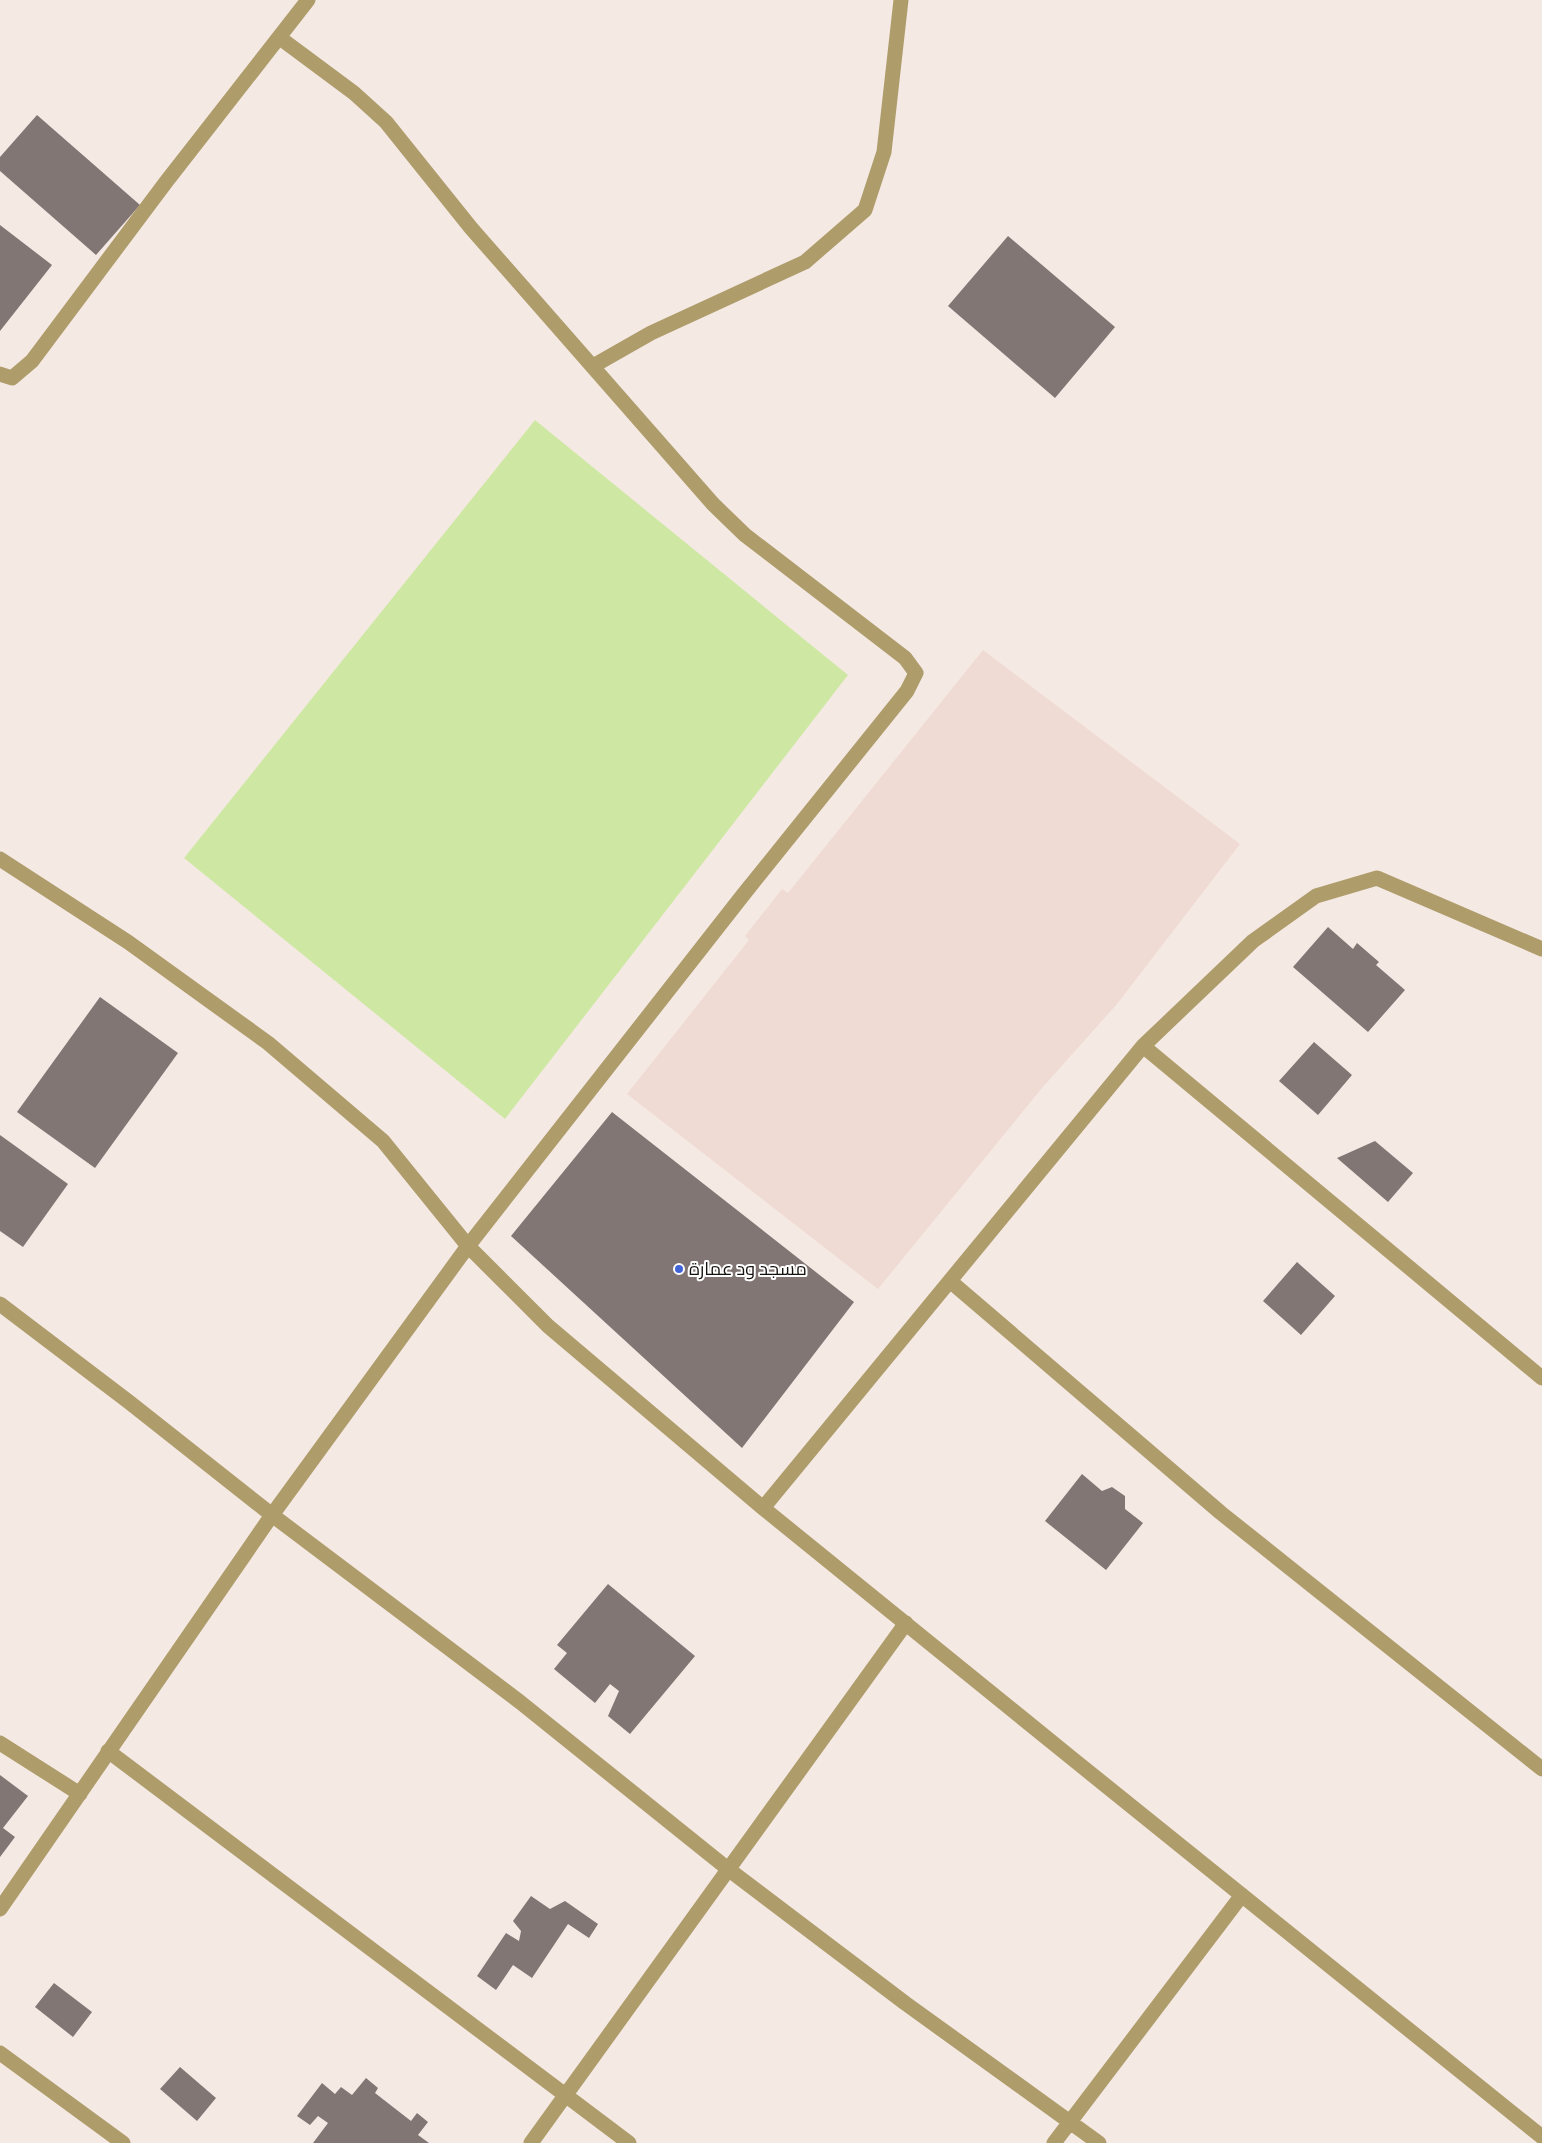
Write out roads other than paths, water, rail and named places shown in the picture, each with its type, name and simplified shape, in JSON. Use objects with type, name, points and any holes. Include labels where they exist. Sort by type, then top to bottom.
[{"type":"street","points":[[0,374],[12,378],[32,361],[166,182],[308,0]]},
{"type":"street","points":[[594,366],[650,333],[805,262],[865,210],[884,152],[901,0]]},
{"type":"street","points":[[0,1909],[272,1515],[468,1246],[742,895],[907,691],[916,673],[905,658],[745,535],[713,504],[594,366],[471,228],[386,122],[354,93],[280,38]]},
{"type":"street","points":[[0,859],[128,942],[268,1043],[383,1141],[468,1246],[548,1326],[763,1508],[1542,2137]]},
{"type":"street","points":[[763,1508],[1143,1046],[1253,941],[1316,896],[1377,878],[1542,949]]},
{"type":"street","points":[[1143,1046],[1542,1378]]},
{"type":"street","points":[[950,1281],[1221,1512],[1542,1769]]},
{"type":"street","points":[[0,1304],[129,1402],[272,1515],[520,1702],[728,1869],[904,2003],[1099,2143]]},
{"type":"street","points":[[531,2143],[906,1623]]},
{"type":"street","points":[[0,1743],[80,1794]]},
{"type":"street","points":[[108,1752],[629,2143]]},
{"type":"street","points":[[1054,2143],[1242,1895]]},
{"type":"street","points":[[0,2053],[123,2143]]},
{"type":"place","name":"مسجد ود عمارة","points":[[679,1269]]}]
